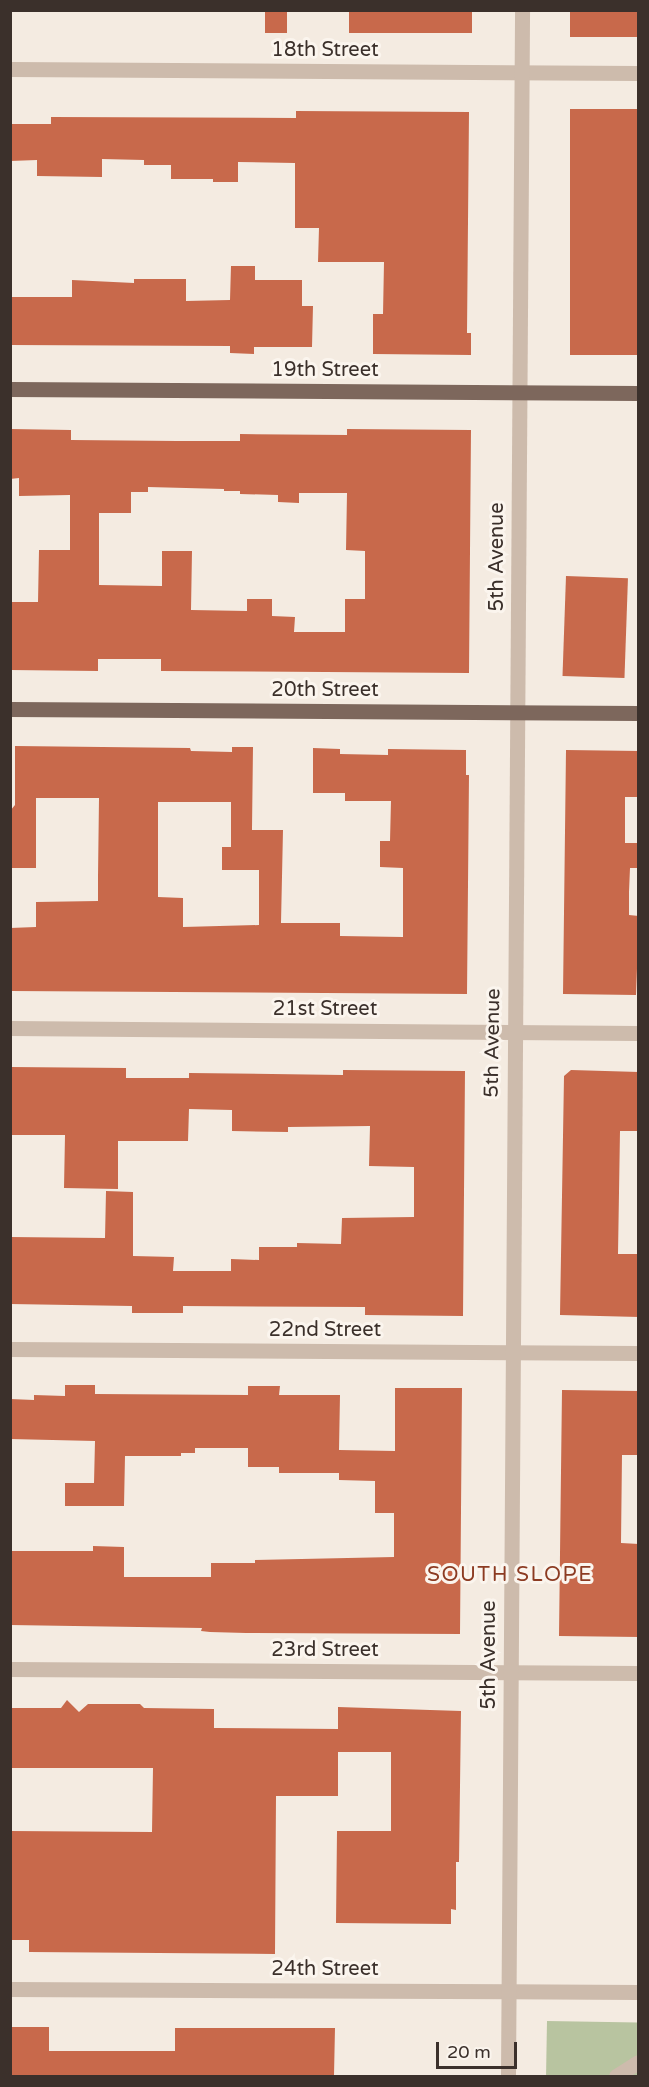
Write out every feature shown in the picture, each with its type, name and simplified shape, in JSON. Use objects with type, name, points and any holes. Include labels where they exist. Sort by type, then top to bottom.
[{"type":"main road","name":"19th Street","points":[[10,389],[639,393]]},
{"type":"main road","name":"20th Street","points":[[10,709],[639,713]]},
{"type":"street","name":"5th Avenue","points":[[507,2076],[522,10]]},
{"type":"street","name":"18th Street","points":[[10,69],[639,73]]},
{"type":"street","name":"21st Street","points":[[10,1028],[639,1033]]},
{"type":"street","name":"22nd Street","points":[[10,1348],[639,1353]]},
{"type":"street","name":"23rd Street","points":[[10,1669],[639,1673]]},
{"type":"street","name":"24th Street","points":[[10,1989],[639,1992]]},
{"type":"street","points":[[616,2076],[639,2062]]},
{"type":"green space","points":[[547,2021],[638,2023],[637,2076],[546,2076]]},
{"type":"building","points":[[265,10],[287,10],[287,33],[265,33]]},
{"type":"building","points":[[349,10],[472,10],[472,33],[349,33]]},
{"type":"building","points":[[570,10],[638,10],[638,37],[570,37]]},
{"type":"building","points":[[570,109],[638,109],[638,355],[570,355]]},
{"type":"building","points":[[296,111],[469,112],[467,333],[471,333],[471,355],[373,354],[373,314],[383,314],[384,262],[318,262],[319,228],[295,228],[295,163],[238,162],[238,182],[213,182],[213,179],[171,179],[171,165],[144,165],[144,160],[102,159],[102,177],[37,176],[37,160],[10,161],[10,124],[51,124],[51,117],[296,118]]},
{"type":"building","points":[[231,266],[255,266],[255,280],[302,280],[302,306],[313,306],[312,347],[254,347],[254,354],[230,353],[230,346],[10,345],[10,297],[72,297],[72,280],[134,283],[134,279],[186,279],[186,301],[230,300]]},
{"type":"building","points":[[10,429],[71,430],[71,440],[177,441],[240,441],[240,434],[347,435],[347,429],[471,430],[469,673],[161,671],[161,659],[98,659],[98,671],[10,670],[10,602],[38,602],[39,550],[70,550],[70,495],[19,496],[19,478],[10,479]],"holes":[[[148,487],[224,489],[224,491],[240,491],[240,494],[278,495],[278,502],[299,503],[299,493],[347,493],[346,550],[365,551],[365,599],[345,599],[345,632],[294,632],[295,617],[272,616],[272,599],[247,599],[247,611],[191,610],[192,551],[162,551],[162,586],[99,585],[99,513],[131,513],[131,492],[148,492]]]},
{"type":"building","points":[[566,576],[628,578],[624,678],[563,676]]},
{"type":"building","points":[[15,746],[190,748],[191,751],[232,752],[232,747],[253,747],[252,830],[283,830],[281,923],[340,923],[340,936],[403,937],[403,868],[380,867],[380,841],[390,841],[391,801],[345,801],[345,793],[313,793],[313,748],[340,749],[340,754],[388,755],[388,749],[466,750],[466,775],[469,775],[467,994],[10,991],[10,928],[36,927],[36,902],[98,901],[99,798],[36,798],[36,868],[10,868],[10,811],[15,805]],"holes":[[[158,802],[231,802],[231,847],[222,847],[222,870],[259,870],[259,925],[183,927],[183,898],[158,897]]]},
{"type":"building","points":[[566,750],[639,751],[637,797],[625,797],[625,843],[639,843],[639,868],[630,868],[629,892],[629,915],[639,916],[636,995],[563,994]]},
{"type":"building","points":[[10,1067],[126,1068],[126,1078],[189,1078],[189,1073],[343,1075],[343,1070],[465,1071],[463,1316],[365,1315],[365,1307],[183,1306],[183,1313],[132,1313],[132,1306],[10,1304],[10,1237],[105,1238],[106,1191],[133,1192],[133,1256],[174,1257],[173,1271],[231,1271],[231,1259],[259,1260],[259,1247],[297,1247],[297,1243],[341,1244],[342,1218],[414,1217],[414,1167],[369,1166],[370,1126],[288,1127],[288,1132],[232,1131],[232,1110],[189,1109],[188,1141],[118,1141],[118,1189],[64,1188],[65,1135],[10,1135]]},
{"type":"building","points":[[571,1070],[639,1072],[639,1131],[620,1131],[618,1254],[639,1254],[639,1317],[560,1315],[564,1076]]},
{"type":"building","points":[[65,1385],[95,1385],[95,1394],[248,1395],[248,1386],[280,1386],[279,1395],[340,1395],[339,1450],[395,1451],[395,1388],[462,1388],[460,1634],[246,1633],[201,1631],[202,1628],[10,1625],[10,1551],[93,1551],[93,1546],[124,1547],[124,1577],[211,1577],[211,1563],[394,1557],[394,1513],[375,1513],[375,1481],[339,1480],[339,1473],[279,1473],[279,1467],[248,1467],[248,1448],[195,1448],[195,1453],[181,1453],[181,1456],[125,1456],[124,1506],[65,1506],[65,1483],[94,1483],[95,1441],[10,1439],[10,1399],[34,1400],[34,1395],[65,1396]]},
{"type":"building","points":[[562,1390],[639,1391],[639,1455],[622,1455],[621,1543],[639,1544],[639,1637],[559,1636]]},
{"type":"building","points":[[67,1700],[79,1712],[88,1704],[140,1704],[144,1708],[214,1709],[214,1728],[338,1729],[338,1707],[461,1711],[459,1862],[456,1862],[456,1910],[451,1909],[451,1924],[336,1923],[337,1831],[391,1831],[391,1752],[338,1752],[338,1796],[276,1796],[275,1954],[29,1952],[29,1940],[10,1940],[10,1831],[152,1832],[153,1768],[10,1768],[10,1708],[61,1708]]},
{"type":"building","points":[[10,2027],[49,2027],[49,2051],[175,2051],[175,2028],[335,2028],[334,2076],[10,2076]]},
{"type":"district","name":"SOUTH SLOPE","points":[[510,1575]]}]
